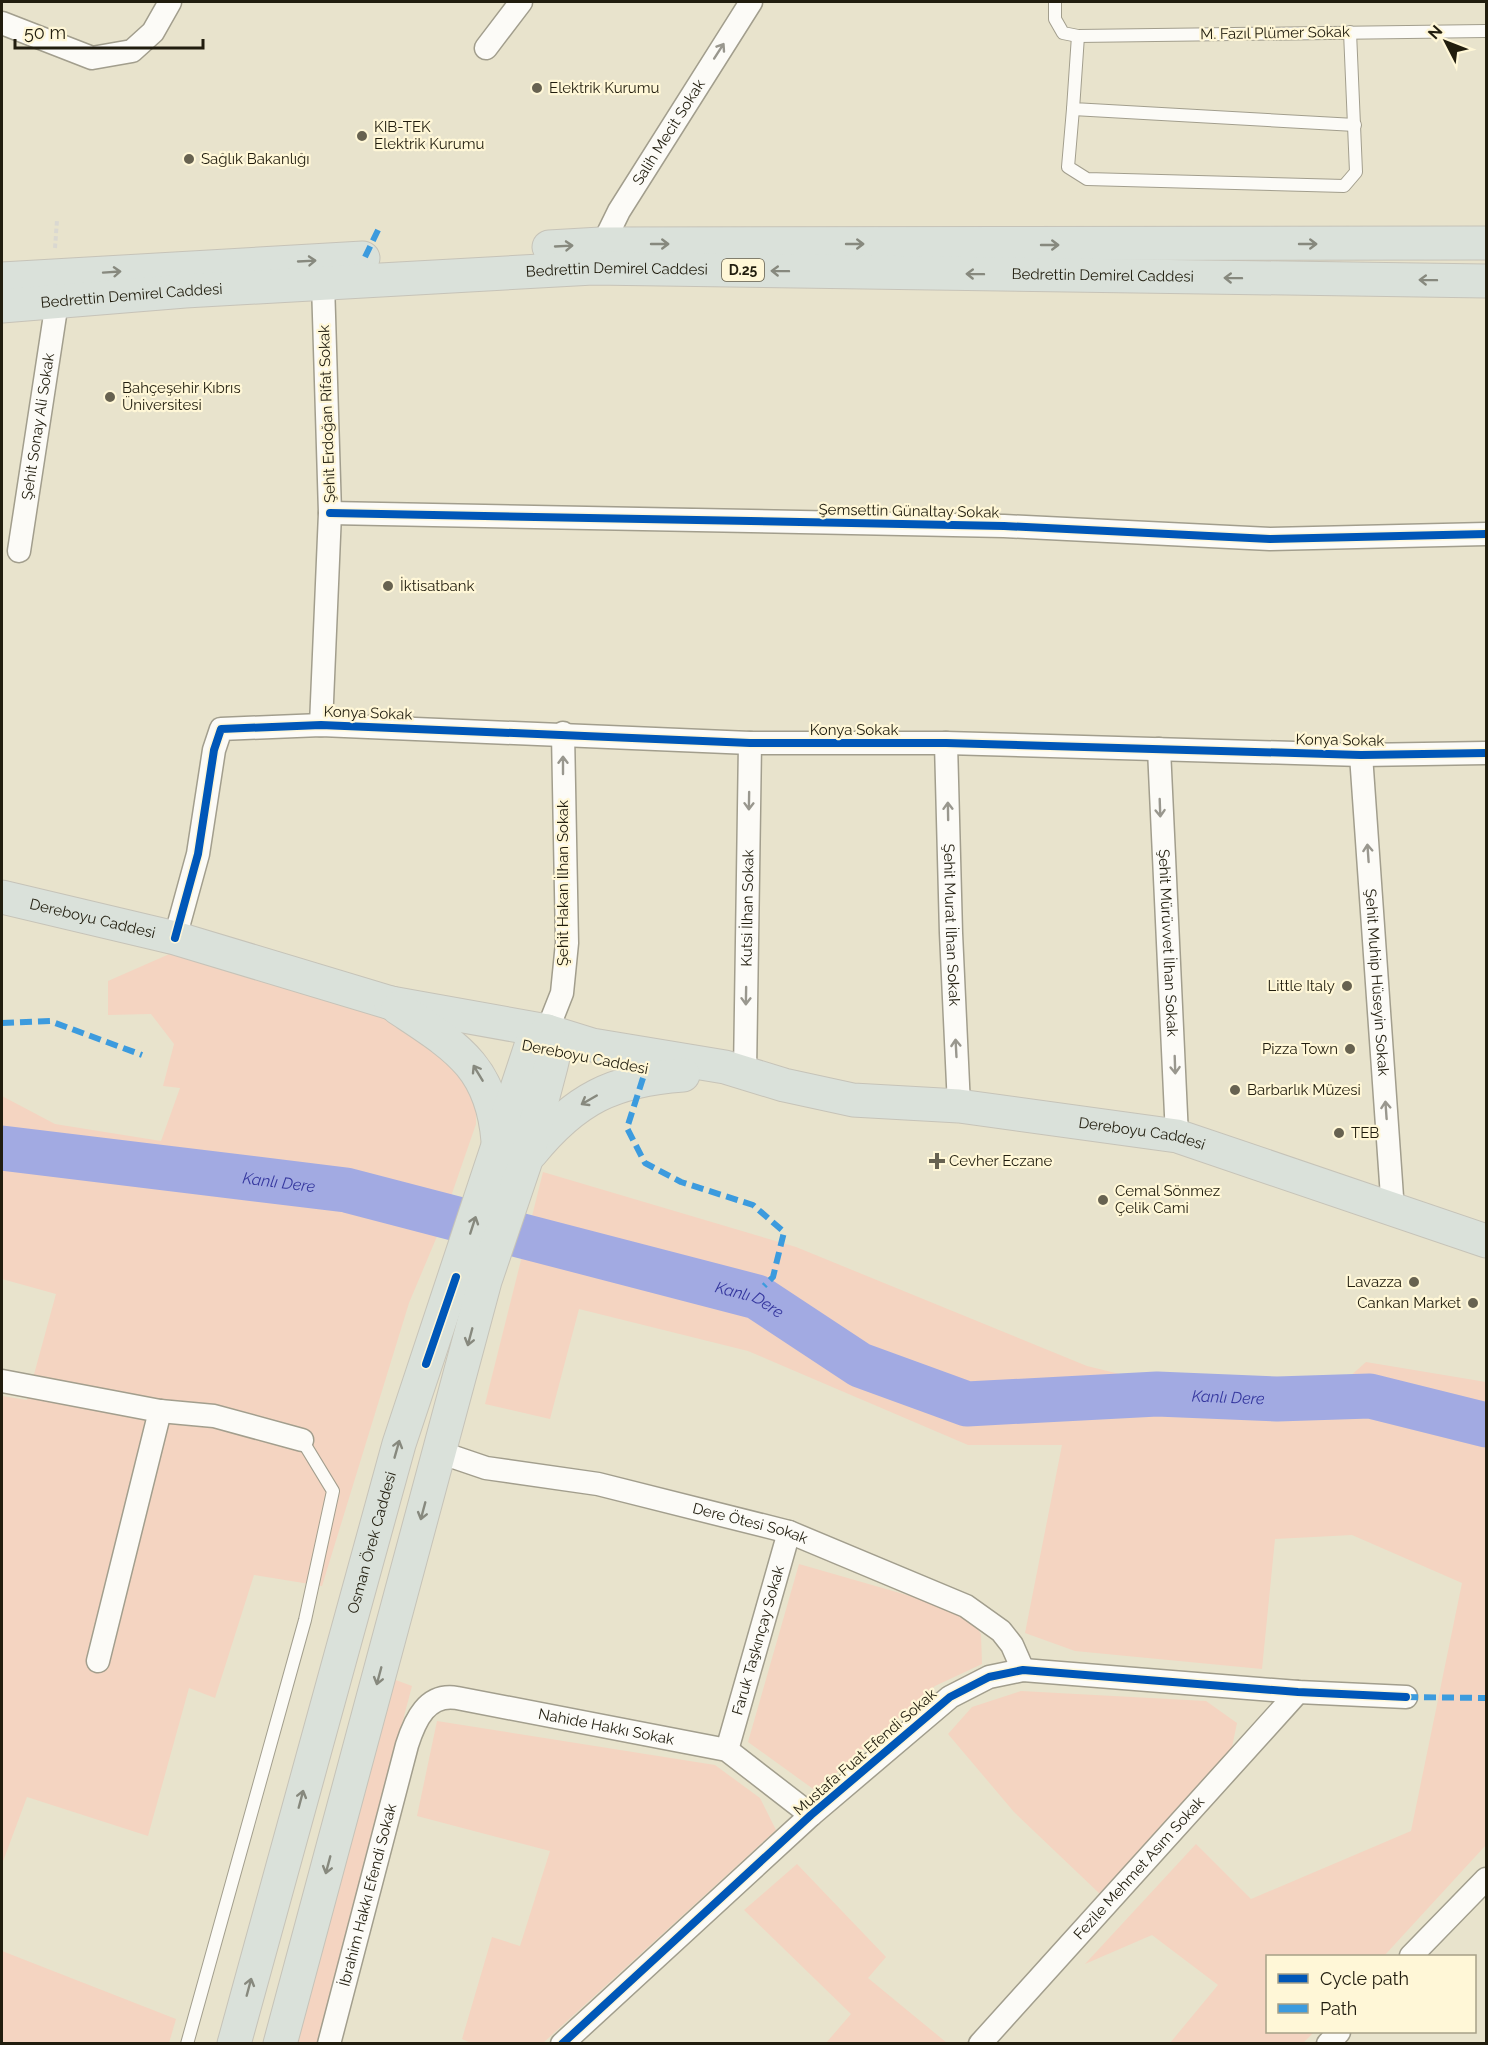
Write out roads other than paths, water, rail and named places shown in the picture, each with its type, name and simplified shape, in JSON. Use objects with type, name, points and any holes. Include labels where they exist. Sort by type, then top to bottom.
[{"type":"main road","name":"Bedrettin Demirel Caddesi","points":[[2,279],[597,256],[1486,243]]},
{"type":"main road","name":"Bedrettin Demirel Caddesi","points":[[2,306],[185,291],[323,283],[597,256],[1486,281]]},
{"type":"main road","name":"Dereboyu Caddesi","points":[[2,897],[175,938],[391,1003],[544,1043],[728,1085],[784,1085]]},
{"type":"main road","points":[[391,1003],[470,1061],[493,1104],[508,1168],[567,1114],[602,1093],[643,1078],[683,1075]]},
{"type":"main road","name":"Dereboyu Caddesi","points":[[544,1043],[592,1045],[725,1067],[784,1085],[853,1100],[959,1106],[1177,1136],[1486,1241]]},
{"type":"main road","name":"Osman Örek Caddesi","points":[[234,2043],[399,1444],[471,1279],[508,1168],[544,1043]]},
{"type":"main road","name":"Osman Örek Caddesi","points":[[280,2043],[440,1452],[471,1279]]},
{"type":"street","points":[[2,23],[92,58],[132,51],[153,32],[170,2]]},
{"type":"street","points":[[486,48],[521,2]]},
{"type":"street","name":"Salih Mecit Sokak","points":[[597,256],[619,211],[751,2]]},
{"type":"street","name":"Şehit Erdoğan Rifat Sokak","points":[[321,725],[330,513],[323,283]]},
{"type":"street","name":"Şehit Sonay Ali Sokak","points":[[19,551],[57,302]]},
{"type":"street","name":"Şemsettin Günaltay Sokak","points":[[330,513],[1004,526],[1270,538],[1486,534]]},
{"type":"street","name":"Konya Sokak","points":[[175,938],[198,854],[214,750],[221,729],[321,725],[563,733],[750,743],[946,743],[1361,755],[1486,753]]},
{"type":"street","name":"Şehit Hakan İlhan Sokak","points":[[544,1043],[562,993],[567,943],[563,733]]},
{"type":"street","name":"Kutsi İlhan Sokak","points":[[744,1073],[750,743]]},
{"type":"street","name":"Şehit Murat İlhan Sokak","points":[[946,743],[951,933],[959,1106]]},
{"type":"street","name":"Şehit Mürüvvet İlhan Sokak","points":[[1158,749],[1177,1136]]},
{"type":"street","name":"Şehit Muhip Hüseyin Sokak","points":[[1361,755],[1392,1210]]},
{"type":"street","points":[[2,1381],[160,1411],[214,1416],[302,1440]]},
{"type":"street","points":[[98,1661],[160,1411]]},
{"type":"street","name":"Dere Ötesi Sokak","points":[[440,1452],[495,1470],[598,1484],[789,1532],[966,1606],[1001,1631],[1012,1645],[1023,1670]]},
{"type":"street","name":"Faruk Taşkınçay Sokak","points":[[728,1750],[789,1532]]},
{"type":"street","name":"Mustafa Fuat Efendi Sokak","points":[[562,2043],[812,1815],[950,1697],[989,1677],[1023,1670],[1298,1692],[1406,1697]]},
{"type":"street","name":"Fezile Mehmet Asım Sokak","points":[[980,2043],[1298,1692]]},
{"type":"street","name":"Nahide Hakkı Sokak","points":[[407,1745],[423,1711],[430,1703],[447,1696],[728,1750],[812,1815]]},
{"type":"street","name":"İbrahim Hakkı Efendi Sokak","points":[[329,2043],[407,1745]]},
{"type":"street","points":[[1412,1955],[1486,1879]]},
{"type":"lane","name":"M. Fazıl Plümer Sokak","points":[[1055,2],[1054,19],[1063,33],[1078,36],[1486,31]]},
{"type":"lane","points":[[1078,36],[1068,167],[1087,179],[1344,186],[1356,172],[1350,32]]},
{"type":"lane","points":[[1074,109],[1355,125]]},
{"type":"lane","points":[[187,2043],[305,1620],[333,1491],[302,1440]]},
{"type":"waterway","name":"Kanlı Dere","points":[[2,1148],[346,1190],[757,1297],[860,1365],[967,1404],[1157,1394],[1277,1399],[1370,1396],[1486,1425]]},
{"type":"place","name":"Elektrik Kurumu","points":[[537,88]]},
{"type":"place","name":"KIB-TEK Elektrik Kurumu","points":[[362,136]]},
{"type":"place","name":"Sağlık Bakanlığı","points":[[189,159]]},
{"type":"place","name":"Bahçeşehir Kıbrıs Üniversitesi","points":[[110,397]]},
{"type":"place","name":"İktisatbank","points":[[388,586]]},
{"type":"place","name":"Little Italy","points":[[1347,986]]},
{"type":"place","name":"Pizza Town","points":[[1350,1049]]},
{"type":"place","name":"Barbarlık Müzesi","points":[[1235,1090]]},
{"type":"place","name":"TEB","points":[[1339,1133]]},
{"type":"place","name":"Cevher Eczane","points":[[937,1161]]},
{"type":"place","name":"Cemal Sönmez Çelik Cami","points":[[1103,1200]]},
{"type":"place","name":"Lavazza","points":[[1414,1282]]},
{"type":"place","name":"Cankan Market","points":[[1473,1303]]}]
